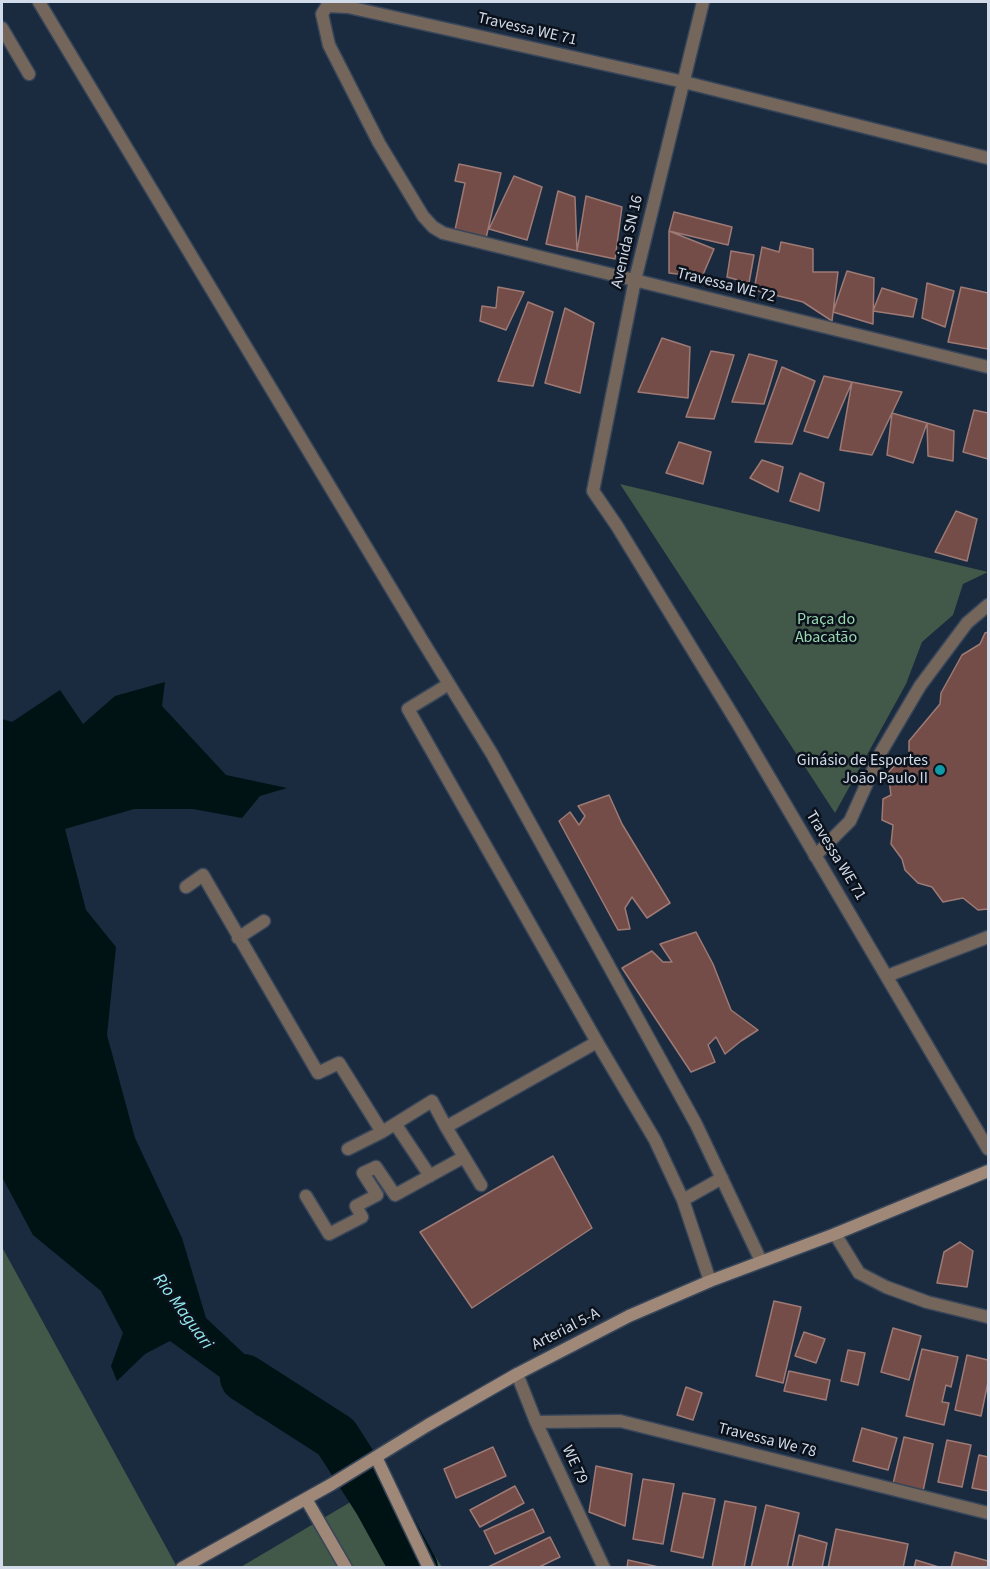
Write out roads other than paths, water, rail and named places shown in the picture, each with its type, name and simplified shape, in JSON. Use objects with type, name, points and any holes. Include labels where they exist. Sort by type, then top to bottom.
[{"type":"main road","name":"Arterial 5-A","points":[[182,1568],[332,1484],[517,1374],[629,1316],[710,1281],[835,1234],[988,1171]]},
{"type":"main road","points":[[376,1457],[429,1568]]},
{"type":"main road","points":[[306,1499],[346,1568]]},
{"type":"street","points":[[39,2],[498,764],[696,1124],[761,1261]]},
{"type":"street","name":"Avenida SN 16","points":[[592,491],[635,280],[703,2]]},
{"type":"street","name":"Travessa WE 71","points":[[456,237],[433,227],[423,216],[379,143],[329,45],[322,14],[327,6],[348,7],[684,82],[988,158]]},
{"type":"street","points":[[2,28],[30,74]]},
{"type":"street","name":"Travessa WE 72","points":[[456,237],[988,367]]},
{"type":"street","name":"Travessa WE 71","points":[[592,491],[623,535],[988,1149]]},
{"type":"street","points":[[815,856],[850,821],[881,752],[920,686],[967,623],[988,605]]},
{"type":"street","points":[[449,684],[408,709],[655,1140],[683,1200],[710,1281]]},
{"type":"street","points":[[186,886],[203,875],[318,1073],[339,1063],[382,1132]]},
{"type":"street","points":[[238,938],[264,921]]},
{"type":"street","points":[[887,976],[988,937]]},
{"type":"street","points":[[446,1127],[597,1042]]},
{"type":"street","points":[[348,1149],[396,1125],[432,1101],[481,1185]]},
{"type":"street","points":[[396,1125],[430,1176]]},
{"type":"street","points":[[306,1196],[329,1234],[362,1217],[356,1206],[377,1195],[363,1173],[376,1167],[395,1195],[464,1156]]},
{"type":"street","points":[[683,1200],[722,1178]]},
{"type":"street","points":[[835,1234],[859,1273],[886,1287],[927,1302],[988,1317]]},
{"type":"street","name":"WE 79","points":[[517,1374],[536,1422],[604,1568]]},
{"type":"street","name":"Travessa We 78","points":[[536,1422],[620,1421],[988,1513]]},
{"type":"water","points":[[165,682],[162,706],[226,775],[287,788],[260,796],[242,818],[193,809],[134,809],[65,829],[86,910],[116,947],[107,1035],[135,1138],[182,1238],[206,1318],[288,1395],[301,1414],[285,1424],[256,1415],[224,1380],[170,1341],[145,1354],[117,1381],[111,1366],[123,1333],[101,1291],[33,1235],[2,1177],[2,719],[12,722],[60,690],[83,724],[115,696]]},
{"type":"waterway","name":"Rio Maguari","points":[[244,1378],[336,1437],[377,1501],[414,1568]]},
{"type":"place","name":"Ginásio de Esportes João Paulo II","points":[[940,770]]},
{"type":"park label","name":"Praça do Abacatão","points":[[826,629]]}]
